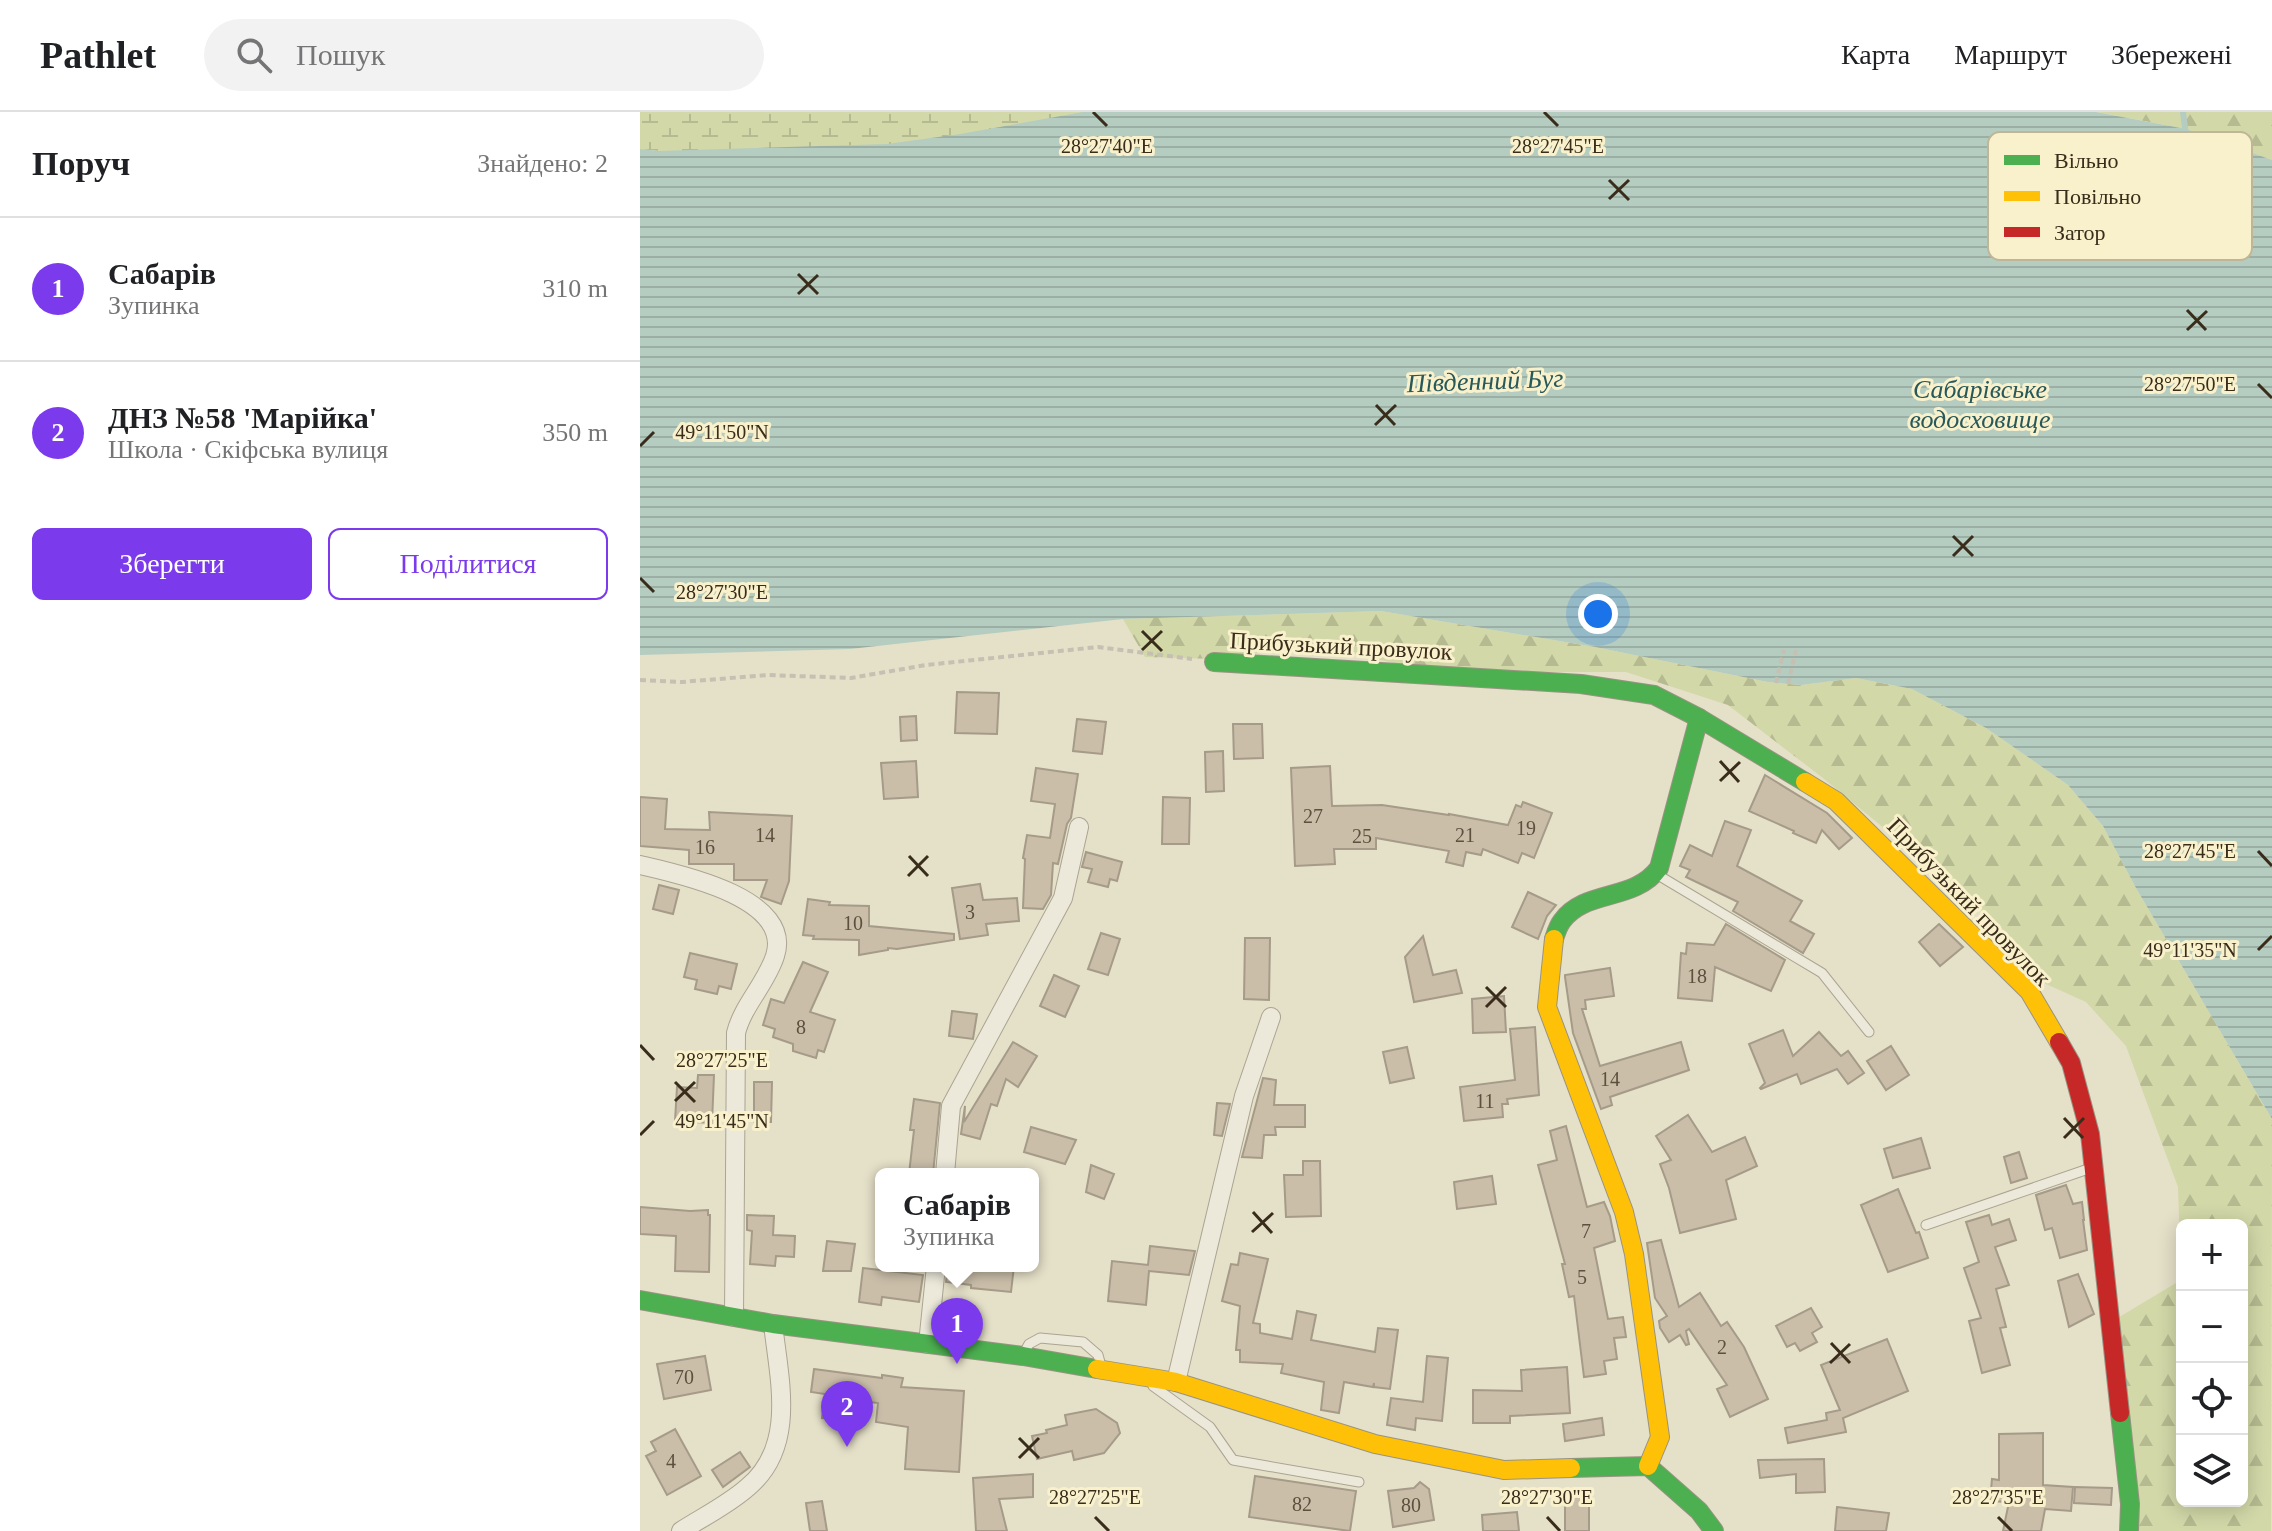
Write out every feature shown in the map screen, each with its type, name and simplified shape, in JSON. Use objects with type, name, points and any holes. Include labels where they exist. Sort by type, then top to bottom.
[{"type":"street","name":"Прибузький провулок","points":[[1214,662],[1581,684],[1654,695],[1699,718],[1836,801],[2029,991],[2071,1063],[2090,1134],[2130,1504],[2129,1531]]},
{"type":"street","points":[[1648,1466],[1660,1437],[1634,1254],[1624,1212],[1547,1007],[1553,941],[1561,922],[1577,906],[1638,887],[1651,879],[1659,868],[1699,718]]},
{"type":"street","points":[[946,1168],[951,1106],[1063,898],[1079,827]]},
{"type":"street","points":[[640,865],[682,875],[727,891],[750,903],[776,931],[778,946],[774,961],[740,1017],[736,1033],[734,1317]]},
{"type":"street","points":[[1176,1382],[1244,1096],[1271,1017]]},
{"type":"street","points":[[928,1344],[935,1272]]},
{"type":"street","points":[[640,1300],[773,1324],[1023,1356],[1176,1382],[1375,1444],[1504,1470],[1648,1466],[1699,1511],[1714,1531]]},
{"type":"street","points":[[681,1531],[748,1487],[766,1468],[778,1441],[783,1409],[773,1324]]},
{"type":"lane","points":[[1655,874],[1822,973],[1869,1032]]},
{"type":"lane","points":[[1926,1225],[2094,1167]]},
{"type":"lane","points":[[1138,1375],[1210,1427],[1233,1460],[1359,1482]]},
{"type":"path","points":[[640,680],[682,682],[768,675],[851,678],[926,665],[1098,647],[1214,662]]},
{"type":"path","points":[[1776,683],[1784,650]]},
{"type":"path","points":[[1788,684],[1796,650]]},
{"type":"green space","points":[[640,112],[1604,112],[1264,148],[659,151],[640,149]]},
{"type":"green space","points":[[2097,112],[2272,112],[2272,160],[2252,153],[2252,132],[2194,132]]},
{"type":"green space","points":[[1381,611],[1595,647],[1768,682],[1801,685],[1856,678],[1912,689],[1986,728],[2068,785],[2103,826],[2272,1119],[2271,1531],[2135,1531],[2116,1319],[2176,1283],[2176,1507],[2248,1507],[2248,1219],[2179,1219],[2178,1187],[2126,1046],[2086,1002],[2035,979],[2006,932],[1823,778],[1728,705],[1626,672],[1495,672],[1398,664],[1360,655],[1282,650],[1216,659],[1145,657],[1123,619]]},
{"type":"water","name":"Сабарівське водосховище","points":[[1083,112],[2096,112],[2194,132],[1988,132],[1988,260],[2252,260],[2252,153],[2272,160],[2272,1119],[2103,826],[2068,785],[1986,728],[1912,689],[1856,678],[1801,685],[1768,682],[1595,647],[1381,611],[1123,619],[850,649],[640,655],[640,149],[887,144]]},
{"type":"building","points":[[957,692],[999,693],[997,734],[955,733]]},
{"type":"building","points":[[916,716],[917,740],[901,741],[900,717]]},
{"type":"building","points":[[1077,719],[1106,722],[1102,754],[1073,751]]},
{"type":"building","points":[[1233,724],[1262,724],[1263,758],[1234,759]]},
{"type":"building","points":[[1223,751],[1224,791],[1206,792],[1205,752]]},
{"type":"building","points":[[916,761],[918,797],[884,799],[881,763]]},
{"type":"building","points":[[1330,766],[1332,806],[1382,805],[1508,825],[1516,805],[1521,807],[1523,802],[1552,813],[1534,858],[1522,853],[1518,863],[1483,849],[1481,855],[1466,852],[1463,866],[1446,862],[1449,851],[1376,838],[1376,849],[1334,849],[1335,864],[1295,866],[1291,768]]},
{"type":"building","points":[[1036,768],[1078,774],[1071,818],[1058,864],[1053,863],[1051,895],[1043,909],[1023,908],[1023,858],[1027,835],[1050,838],[1055,804],[1031,801]]},
{"type":"building","points":[[1765,775],[1827,813],[1852,838],[1839,849],[1822,830],[1816,843],[1749,811]]},
{"type":"building","points":[[640,797],[667,799],[665,829],[710,830],[709,812],[792,816],[789,881],[781,904],[761,897],[767,880],[734,880],[734,864],[689,864],[689,850],[640,846]]},
{"type":"building","points":[[1163,797],[1190,798],[1189,844],[1162,844]]},
{"type":"building","points":[[1725,821],[1751,830],[1737,866],[1802,901],[1790,921],[1814,934],[1803,953],[1733,911],[1738,902],[1686,877],[1690,870],[1680,866],[1690,845],[1712,856]]},
{"type":"building","points":[[1086,852],[1122,862],[1117,881],[1110,879],[1108,887],[1088,882],[1092,869],[1082,867]]},
{"type":"building","points":[[980,884],[983,900],[1017,898],[1019,921],[986,924],[988,935],[960,939],[952,888]]},
{"type":"building","points":[[659,885],[679,890],[673,914],[653,909]]},
{"type":"building","points":[[1528,892],[1556,905],[1547,916],[1538,939],[1512,927]]},
{"type":"building","points":[[808,899],[830,902],[829,905],[869,906],[869,926],[954,934],[954,940],[859,955],[859,940],[813,939],[814,936],[803,935]]},
{"type":"building","points":[[1726,924],[1785,960],[1771,991],[1715,967],[1712,1001],[1678,998],[1681,953],[1686,954],[1687,943],[1714,945]]},
{"type":"building","points":[[1939,924],[1963,947],[1940,966],[1919,942]]},
{"type":"building","points":[[1101,933],[1120,939],[1108,975],[1088,969]]},
{"type":"building","points":[[1423,936],[1433,975],[1456,970],[1462,993],[1414,1002],[1405,957]]},
{"type":"building","points":[[1245,938],[1270,938],[1269,1000],[1244,999]]},
{"type":"building","points":[[690,953],[737,964],[731,989],[719,986],[717,994],[695,989],[697,980],[684,977]]},
{"type":"building","points":[[803,962],[828,972],[810,1012],[835,1020],[824,1052],[818,1050],[816,1058],[793,1051],[793,1044],[773,1037],[775,1029],[763,1025],[771,999],[784,1003]]},
{"type":"building","points":[[1610,968],[1614,996],[1585,1000],[1586,1009],[1582,1009],[1600,1066],[1681,1042],[1689,1070],[1610,1097],[1612,1105],[1601,1109],[1573,1033],[1565,975]]},
{"type":"building","points":[[1054,975],[1079,986],[1065,1017],[1040,1006]]},
{"type":"building","points":[[1504,996],[1506,1032],[1473,1033],[1472,999]]},
{"type":"building","points":[[952,1011],[977,1014],[973,1039],[949,1036]]},
{"type":"building","points":[[1535,1027],[1539,1095],[1507,1099],[1508,1104],[1502,1104],[1503,1117],[1464,1121],[1460,1087],[1515,1080],[1510,1029]]},
{"type":"building","points":[[1783,1030],[1793,1056],[1819,1032],[1841,1056],[1848,1051],[1864,1073],[1848,1084],[1837,1069],[1801,1084],[1797,1074],[1761,1089],[1765,1083],[1749,1044]]},
{"type":"building","points":[[1013,1042],[1037,1056],[1018,1087],[1006,1079],[997,1106],[991,1104],[980,1139],[961,1134],[965,1106],[964,1122]]},
{"type":"building","points":[[1891,1046],[1909,1075],[1886,1090],[1867,1061]]},
{"type":"building","points":[[1407,1047],[1414,1078],[1390,1083],[1383,1052]]},
{"type":"building","points":[[698,1075],[714,1075],[712,1123],[675,1121],[677,1087],[697,1088]]},
{"type":"building","points":[[1263,1078],[1276,1080],[1274,1105],[1305,1105],[1305,1127],[1275,1127],[1276,1135],[1264,1135],[1262,1158],[1242,1157]]},
{"type":"building","points":[[754,1082],[772,1082],[771,1122],[754,1122]]},
{"type":"building","points":[[914,1099],[940,1103],[934,1168],[910,1168],[914,1130],[910,1130]]},
{"type":"building","points":[[1217,1103],[1230,1104],[1222,1136],[1214,1135]]},
{"type":"building","points":[[1688,1115],[1712,1152],[1745,1137],[1757,1166],[1726,1180],[1736,1219],[1680,1233],[1660,1164],[1671,1160],[1656,1136]]},
{"type":"building","points":[[1566,1126],[1587,1207],[1604,1202],[1610,1216],[1615,1241],[1594,1248],[1608,1319],[1623,1317],[1626,1337],[1614,1338],[1617,1359],[1604,1361],[1606,1374],[1584,1377],[1574,1296],[1569,1297],[1562,1264],[1565,1264],[1538,1165],[1557,1160],[1550,1131]]},
{"type":"building","points":[[1031,1127],[1076,1140],[1065,1164],[1024,1152]]},
{"type":"building","points":[[1921,1138],[1930,1168],[1893,1178],[1884,1149]]},
{"type":"building","points":[[2019,1152],[2027,1178],[2011,1183],[2004,1157]]},
{"type":"building","points":[[1303,1161],[1320,1161],[1321,1216],[1286,1217],[1284,1175],[1303,1175]]},
{"type":"building","points":[[1091,1165],[1114,1174],[1104,1199],[1086,1192]]},
{"type":"building","points":[[1492,1176],[1496,1204],[1457,1209],[1454,1182]]},
{"type":"building","points":[[2066,1185],[2073,1204],[2082,1202],[2087,1250],[2060,1258],[2052,1228],[2045,1230],[2036,1195]]},
{"type":"building","points":[[1898,1189],[1928,1258],[1888,1272],[1861,1205]]},
{"type":"building","points":[[640,1207],[708,1210],[709,1272],[675,1271],[676,1236],[640,1234]]},
{"type":"building","points":[[747,1215],[774,1216],[773,1235],[795,1236],[794,1257],[776,1256],[775,1266],[750,1264],[752,1231],[747,1230]]},
{"type":"building","points":[[1989,1215],[1992,1225],[2009,1219],[2016,1240],[1995,1247],[2009,1285],[1996,1289],[2006,1327],[2000,1328],[2010,1365],[1982,1373],[1969,1321],[1981,1318],[1964,1268],[1979,1262],[1966,1222]]},
{"type":"building","points":[[1661,1240],[1679,1307],[1700,1293],[1721,1326],[1727,1322],[1744,1347],[1768,1399],[1730,1417],[1717,1389],[1727,1385],[1689,1329],[1686,1331],[1689,1344],[1686,1345],[1680,1335],[1669,1342],[1660,1328],[1659,1321],[1667,1316],[1655,1298],[1647,1243]]},
{"type":"building","points":[[827,1241],[855,1244],[851,1271],[823,1271]]},
{"type":"building","points":[[1150,1246],[1195,1251],[1189,1275],[1149,1271],[1146,1305],[1108,1301],[1112,1261],[1148,1265]]},
{"type":"building","points":[[1240,1253],[1268,1259],[1253,1323],[1260,1324],[1260,1333],[1292,1339],[1297,1311],[1316,1315],[1311,1340],[1375,1352],[1378,1328],[1398,1330],[1390,1389],[1374,1387],[1374,1383],[1373,1387],[1344,1382],[1339,1413],[1321,1410],[1324,1382],[1281,1373],[1283,1364],[1240,1362],[1240,1350],[1236,1350],[1240,1306],[1222,1301],[1231,1264],[1238,1265]]},
{"type":"building","points":[[863,1268],[875,1269],[875,1272],[923,1275],[919,1302],[882,1297],[881,1305],[859,1302]]},
{"type":"building","points":[[947,1272],[1013,1272],[1011,1292],[946,1282]]},
{"type":"building","points":[[2078,1274],[2094,1314],[2069,1327],[2058,1281]]},
{"type":"building","points":[[1811,1308],[1822,1327],[1812,1333],[1817,1342],[1800,1351],[1795,1343],[1787,1347],[1776,1326]]},
{"type":"building","points":[[1887,1339],[1908,1391],[1843,1418],[1846,1432],[1788,1443],[1785,1428],[1827,1420],[1826,1413],[1840,1410],[1821,1365]]},
{"type":"building","points":[[705,1356],[711,1390],[664,1399],[657,1364]]},
{"type":"building","points":[[1427,1356],[1448,1358],[1442,1421],[1416,1418],[1415,1430],[1387,1425],[1391,1398],[1423,1402]]},
{"type":"building","points":[[1567,1367],[1570,1413],[1510,1416],[1510,1423],[1473,1423],[1473,1390],[1522,1391],[1521,1370]]},
{"type":"building","points":[[814,1369],[903,1378],[901,1387],[964,1391],[959,1472],[905,1469],[908,1427],[876,1422],[878,1403],[846,1399],[843,1420],[822,1418],[825,1394],[811,1392]]},
{"type":"building","points":[[1096,1409],[1117,1423],[1120,1433],[1104,1453],[1074,1460],[1072,1451],[1037,1459],[1032,1436],[1067,1425],[1065,1415]]},
{"type":"building","points":[[1602,1418],[1604,1435],[1565,1441],[1563,1424]]},
{"type":"building","points":[[675,1429],[701,1476],[667,1495],[646,1456],[656,1451],[651,1442]]},
{"type":"building","points":[[2043,1433],[2043,1485],[2073,1487],[2071,1511],[2045,1509],[2041,1531],[2003,1531],[2009,1502],[1990,1501],[1992,1479],[1999,1480],[1999,1434]]},
{"type":"building","points":[[740,1452],[750,1467],[723,1487],[712,1470]]},
{"type":"building","points":[[1824,1459],[1825,1492],[1796,1493],[1796,1474],[1760,1478],[1758,1460]]},
{"type":"building","points":[[1033,1474],[1033,1497],[999,1499],[1007,1531],[976,1531],[973,1478]]},
{"type":"building","points":[[1255,1476],[1356,1491],[1350,1531],[1249,1517]]},
{"type":"building","points":[[1420,1482],[1429,1489],[1434,1520],[1393,1527],[1388,1491],[1414,1488]]},
{"type":"building","points":[[2075,1487],[2112,1488],[2111,1505],[2074,1503]]},
{"type":"building","points":[[1565,1490],[1589,1490],[1589,1531],[1565,1531]]},
{"type":"building","points":[[822,1501],[827,1531],[810,1531],[806,1503]]},
{"type":"building","points":[[1837,1507],[1889,1513],[1886,1531],[1835,1531]]},
{"type":"building","points":[[1517,1512],[1519,1531],[1483,1531],[1482,1515]]},
{"type":"waterway","points":[[2183,112],[2186,132]]},
{"type":"traffic: fast","points":[[1214,662],[1581,684],[1654,695],[1699,718],[1805,782]]},
{"type":"traffic: fast","points":[[1554,939],[1561,923],[1572,911],[1583,904],[1637,886],[1659,868],[1699,718]]},
{"type":"traffic: fast","points":[[640,1300],[773,1324],[1023,1356],[1097,1369]]},
{"type":"traffic: fast","points":[[2120,1413],[2130,1504],[2129,1531]]},
{"type":"traffic: fast","points":[[1571,1468],[1648,1466],[1699,1511],[1714,1531]]},
{"type":"traffic: slow","points":[[1805,782],[1836,801],[2029,991],[2059,1042]]},
{"type":"traffic: slow","points":[[1554,939],[1547,1007],[1624,1212],[1634,1254],[1660,1437],[1648,1466]]},
{"type":"traffic: slow","points":[[1097,1369],[1176,1382],[1375,1444],[1504,1470],[1571,1468]]},
{"type":"traffic: jam","points":[[2059,1042],[2071,1063],[2090,1134],[2120,1413]]},
{"type":"place","name":"Сабарів","points":[[957,1364]]},
{"type":"place","name":"ДНЗ №58 'Марійка'","points":[[847,1447]]},
{"type":"water label","name":"Південний Буг","points":[[1485,381]]}]
